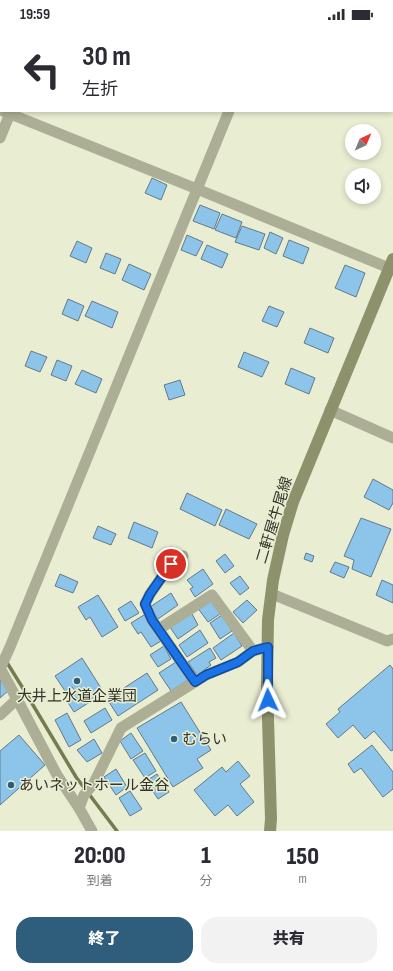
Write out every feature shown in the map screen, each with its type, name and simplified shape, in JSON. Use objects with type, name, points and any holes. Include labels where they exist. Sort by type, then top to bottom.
[{"type":"street","points":[[0,138],[5,112]]},
{"type":"street","points":[[7,112],[197,189],[391,263]]},
{"type":"street","points":[[92,831],[58,775],[0,668],[10,647],[229,112]]},
{"type":"street","name":"二軒屋牛尾線","points":[[270,831],[271,805],[267,685],[268,620],[273,580],[285,528],[293,502],[391,263]]},
{"type":"street","points":[[330,410],[393,438]]},
{"type":"street","points":[[183,556],[171,564],[150,594],[145,604],[152,620],[195,682]]},
{"type":"street","points":[[272,594],[387,641],[393,639]]},
{"type":"street","points":[[159,629],[212,595],[253,651]]},
{"type":"street","points":[[79,808],[84,796],[94,783],[122,728],[206,675],[238,662],[253,651],[268,647]]},
{"type":"street","points":[[0,715],[18,699]]},
{"type":"building","points":[[152,178],[167,185],[161,200],[145,193]]},
{"type":"building","points":[[200,205],[220,213],[214,229],[193,221]]},
{"type":"building","points":[[222,214],[242,222],[236,238],[215,230]]},
{"type":"building","points":[[242,226],[265,234],[259,250],[235,242]]},
{"type":"building","points":[[270,232],[283,238],[276,254],[264,248]]},
{"type":"building","points":[[187,235],[203,242],[196,256],[181,250]]},
{"type":"building","points":[[289,240],[309,248],[303,264],[283,256]]},
{"type":"building","points":[[77,241],[92,248],[86,263],[70,256]]},
{"type":"building","points":[[207,245],[228,254],[222,268],[201,259]]},
{"type":"building","points":[[106,253],[121,259],[115,274],[100,268]]},
{"type":"building","points":[[129,264],[151,274],[144,290],[122,280]]},
{"type":"building","points":[[345,265],[365,273],[356,297],[335,288]]},
{"type":"building","points":[[68,299],[84,306],[78,321],[62,314]]},
{"type":"building","points":[[92,301],[118,312],[112,328],[85,316]]},
{"type":"building","points":[[269,306],[284,312],[277,327],[262,321]]},
{"type":"building","points":[[310,328],[334,338],[328,353],[304,343]]},
{"type":"building","points":[[31,351],[47,357],[40,372],[25,366]]},
{"type":"building","points":[[244,352],[269,362],[262,377],[238,367]]},
{"type":"building","points":[[57,360],[72,366],[66,381],[51,375]]},
{"type":"building","points":[[291,368],[315,378],[309,394],[285,384]]},
{"type":"building","points":[[82,370],[102,379],[96,393],[75,384]]},
{"type":"building","points":[[180,380],[185,395],[169,400],[164,385]]},
{"type":"building","points":[[373,479],[393,490],[393,503],[389,510],[364,497]]},
{"type":"building","points":[[187,493],[222,510],[215,526],[180,509]]},
{"type":"building","points":[[226,509],[257,524],[249,539],[219,525]]},
{"type":"building","points":[[361,518],[391,529],[371,577],[352,569],[354,560],[344,556]]},
{"type":"building","points":[[134,522],[158,532],[152,548],[128,538]]},
{"type":"building","points":[[98,526],[116,534],[111,545],[93,538]]},
{"type":"building","points":[[306,553],[314,556],[312,562],[304,559]]},
{"type":"building","points":[[225,554],[234,566],[225,573],[216,561]]},
{"type":"building","points":[[335,562],[349,567],[344,578],[330,572]]},
{"type":"building","points":[[203,569],[213,584],[195,597],[190,589],[193,587],[187,580]]},
{"type":"building","points":[[60,574],[78,582],[73,593],[55,586]]},
{"type":"building","points":[[240,576],[249,588],[240,595],[230,583]]},
{"type":"building","points":[[382,580],[393,585],[393,603],[376,595]]},
{"type":"building","points":[[171,593],[178,605],[158,619],[150,607]]},
{"type":"building","points":[[98,595],[118,627],[102,637],[90,617],[86,620],[78,607]]},
{"type":"building","points":[[210,599],[220,614],[208,622],[197,607]]},
{"type":"building","points":[[247,600],[257,610],[243,623],[233,612]]},
{"type":"building","points":[[131,601],[139,613],[125,621],[118,609]]},
{"type":"building","points":[[191,612],[198,625],[178,639],[170,627]]},
{"type":"building","points":[[144,615],[161,641],[151,647],[141,632],[138,634],[131,623]]},
{"type":"building","points":[[222,615],[232,631],[220,639],[210,623]]},
{"type":"building","points":[[200,630],[208,643],[187,657],[179,645]]},
{"type":"building","points":[[234,633],[242,646],[221,660],[213,648]]},
{"type":"building","points":[[164,646],[171,659],[158,667],[150,655]]},
{"type":"building","points":[[210,648],[216,658],[209,662],[211,665],[197,675],[188,662]]},
{"type":"building","name":"大井上水道企業団","points":[[82,658],[101,688],[97,690],[101,695],[74,712],[65,698],[75,691],[72,687],[65,691],[55,676]]},
{"type":"building","points":[[176,662],[188,680],[171,691],[159,673]]},
{"type":"building","points":[[390,665],[393,669],[393,750],[391,751],[374,731],[365,739],[353,725],[338,738],[326,724],[340,712],[338,709]]},
{"type":"building","points":[[147,673],[158,690],[118,716],[107,699]]},
{"type":"building","points":[[0,679],[8,691],[0,698]]},
{"type":"building","name":"むらい","points":[[181,702],[211,750],[197,759],[203,768],[173,787],[137,728]]},
{"type":"building","points":[[105,708],[112,720],[91,733],[84,721]]},
{"type":"building","points":[[67,713],[81,740],[69,747],[55,720]]},
{"type":"building","points":[[131,733],[143,751],[131,759],[120,741]]},
{"type":"building","name":"あいネットホール金谷","points":[[19,735],[45,765],[0,805],[0,751]]},
{"type":"building","points":[[94,739],[102,753],[87,762],[77,750]]},
{"type":"building","points":[[372,745],[393,772],[393,789],[383,797],[361,768],[354,773],[348,764]]},
{"type":"building","points":[[145,753],[156,771],[145,778],[133,760]]},
{"type":"building","points":[[238,761],[250,776],[240,784],[254,802],[237,816],[228,805],[215,816],[194,790],[222,767],[226,772]]},
{"type":"building","points":[[116,769],[127,787],[116,795],[104,777]]},
{"type":"building","points":[[157,774],[169,792],[158,799],[146,781]]},
{"type":"building","points":[[130,791],[142,809],[130,816],[119,798]]},
{"type":"waterway","points":[[6,661],[76,777],[117,831]]},
{"type":"place","name":"大井上水道企業団","points":[[77,681]]},
{"type":"place","name":"むらい","points":[[174,739]]},
{"type":"place","name":"あいネットホール金谷","points":[[11,785]]},
{"type":"route","points":[[171,564],[150,594],[145,604],[152,620],[195,682],[206,675],[238,662],[253,651],[268,647],[268,700]]}]
